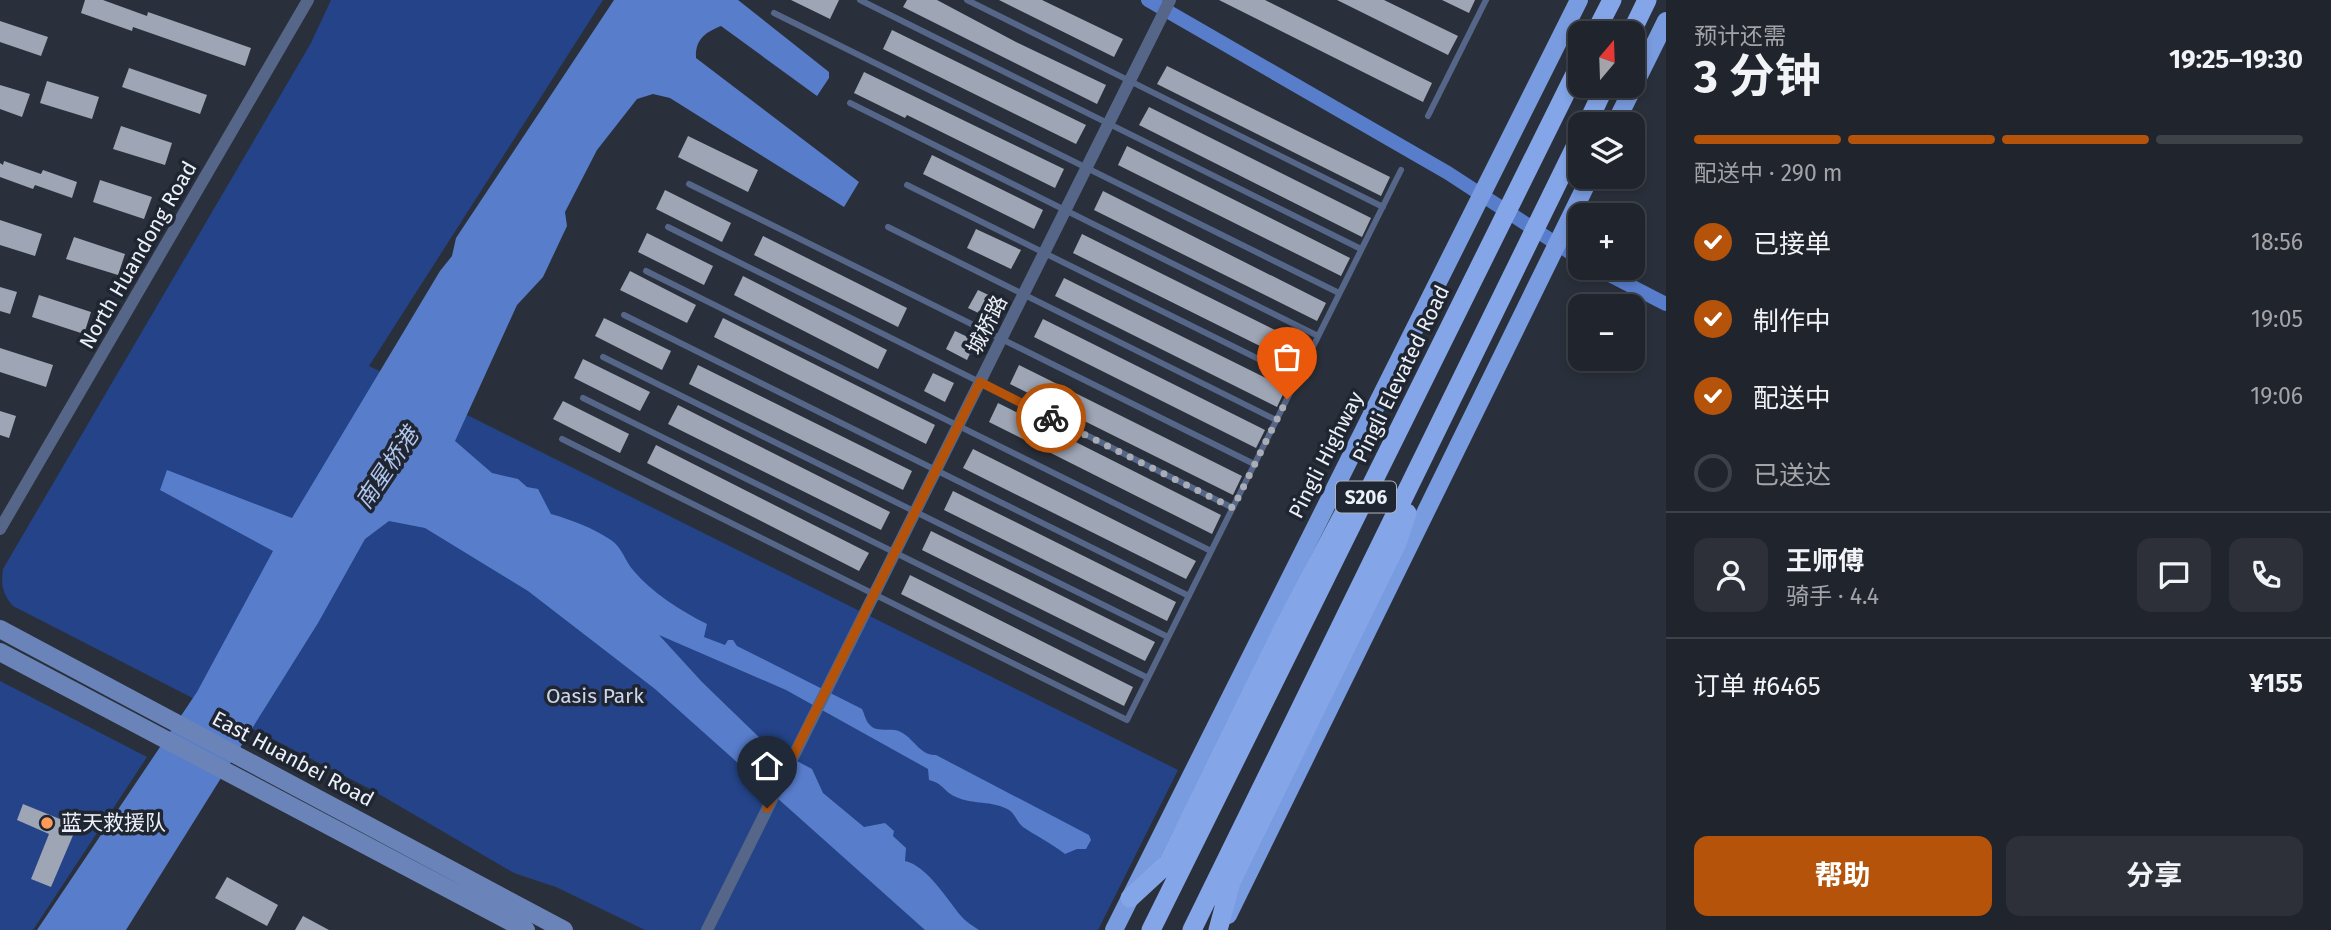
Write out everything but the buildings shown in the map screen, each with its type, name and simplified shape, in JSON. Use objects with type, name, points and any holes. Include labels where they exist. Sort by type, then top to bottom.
[{"type":"highway","points":[[1601,21],[1612,0]]},
{"type":"highway","points":[[1637,21],[1647,0]]},
{"type":"highway","name":"Pingli Elevated Road","points":[[1151,930],[1568,88]]},
{"type":"highway","name":"S206","points":[[1192,930],[1568,161]]},
{"type":"highway","points":[[1130,898],[1168,863],[1347,505],[1404,419]]},
{"type":"highway","points":[[1219,930],[1231,882],[1397,543],[1435,433]]},
{"type":"main road","name":"Pingli Highway","points":[[1114,930],[1578,0]]},
{"type":"main road","points":[[1621,112],[1666,21]]},
{"type":"main road","points":[[1219,930],[1584,189]]},
{"type":"main road","name":"East Huanbei Road","points":[[0,629],[564,930]]},
{"type":"main road","name":"East Huanbei Road","points":[[0,652],[519,928]]},
{"type":"street","name":"North Huandong Road","points":[[0,529],[308,0]]},
{"type":"street","name":"城桥路","points":[[707,930],[1170,0]]},
{"type":"lane","points":[[860,0],[1362,249]]},
{"type":"lane","points":[[967,0],[1383,206]]},
{"type":"lane","points":[[1428,116],[1486,0]]},
{"type":"lane","points":[[774,13],[1339,293]]},
{"type":"lane","points":[[850,103],[1318,336]]},
{"type":"lane","points":[[562,439],[1127,720],[1401,170]]},
{"type":"lane","points":[[689,184],[1254,464]]},
{"type":"lane","points":[[907,185],[1297,379]]},
{"type":"lane","points":[[668,227],[1233,508]]},
{"type":"lane","points":[[888,227],[1276,420]]},
{"type":"lane","points":[[646,271],[1211,551]]},
{"type":"lane","points":[[624,315],[1189,596]]},
{"type":"lane","points":[[603,357],[1168,637]]},
{"type":"lane","points":[[583,398],[1148,678]]},
{"type":"green space","name":"Oasis Park","points":[[331,0],[603,0],[369,366],[1178,770],[1098,930],[645,930],[556,887],[514,873],[372,790],[13,606],[3,589],[3,569],[311,43]]},
{"type":"green space","points":[[0,681],[147,757],[33,930],[0,930]]},
{"type":"water","name":"南星桥港","points":[[614,0],[738,0],[829,72],[829,78],[817,96],[721,26],[702,37],[697,46],[696,58],[859,182],[844,207],[670,98],[653,94],[637,99],[597,150],[565,212],[567,226],[543,277],[517,305],[455,441],[492,473],[518,479],[527,487],[538,489],[551,514],[590,528],[615,543],[633,570],[658,594],[707,624],[704,637],[725,645],[728,640],[733,640],[737,646],[862,709],[872,727],[901,732],[924,752],[936,755],[1089,835],[1091,840],[1086,849],[1065,854],[1023,827],[1009,810],[956,797],[929,780],[928,769],[786,690],[659,635],[702,682],[767,745],[812,769],[823,793],[864,827],[885,823],[894,831],[893,836],[906,848],[905,861],[929,876],[963,918],[979,930],[925,930],[655,689],[528,591],[425,528],[389,521],[365,539],[318,623],[126,930],[37,930],[197,692],[273,551],[160,490],[167,470],[292,518],[440,271],[452,256],[456,238]]},
{"type":"waterway","points":[[1148,0],[1448,173],[1568,251]]},
{"type":"waterway","points":[[1619,280],[1666,304]]},
{"type":"way so far","points":[[1051,418],[1233,508],[1287,399]]},
{"type":"place","name":"蓝天救援队","points":[[47,823]]},
{"type":"route","points":[[767,808],[980,382],[1051,418]]}]
